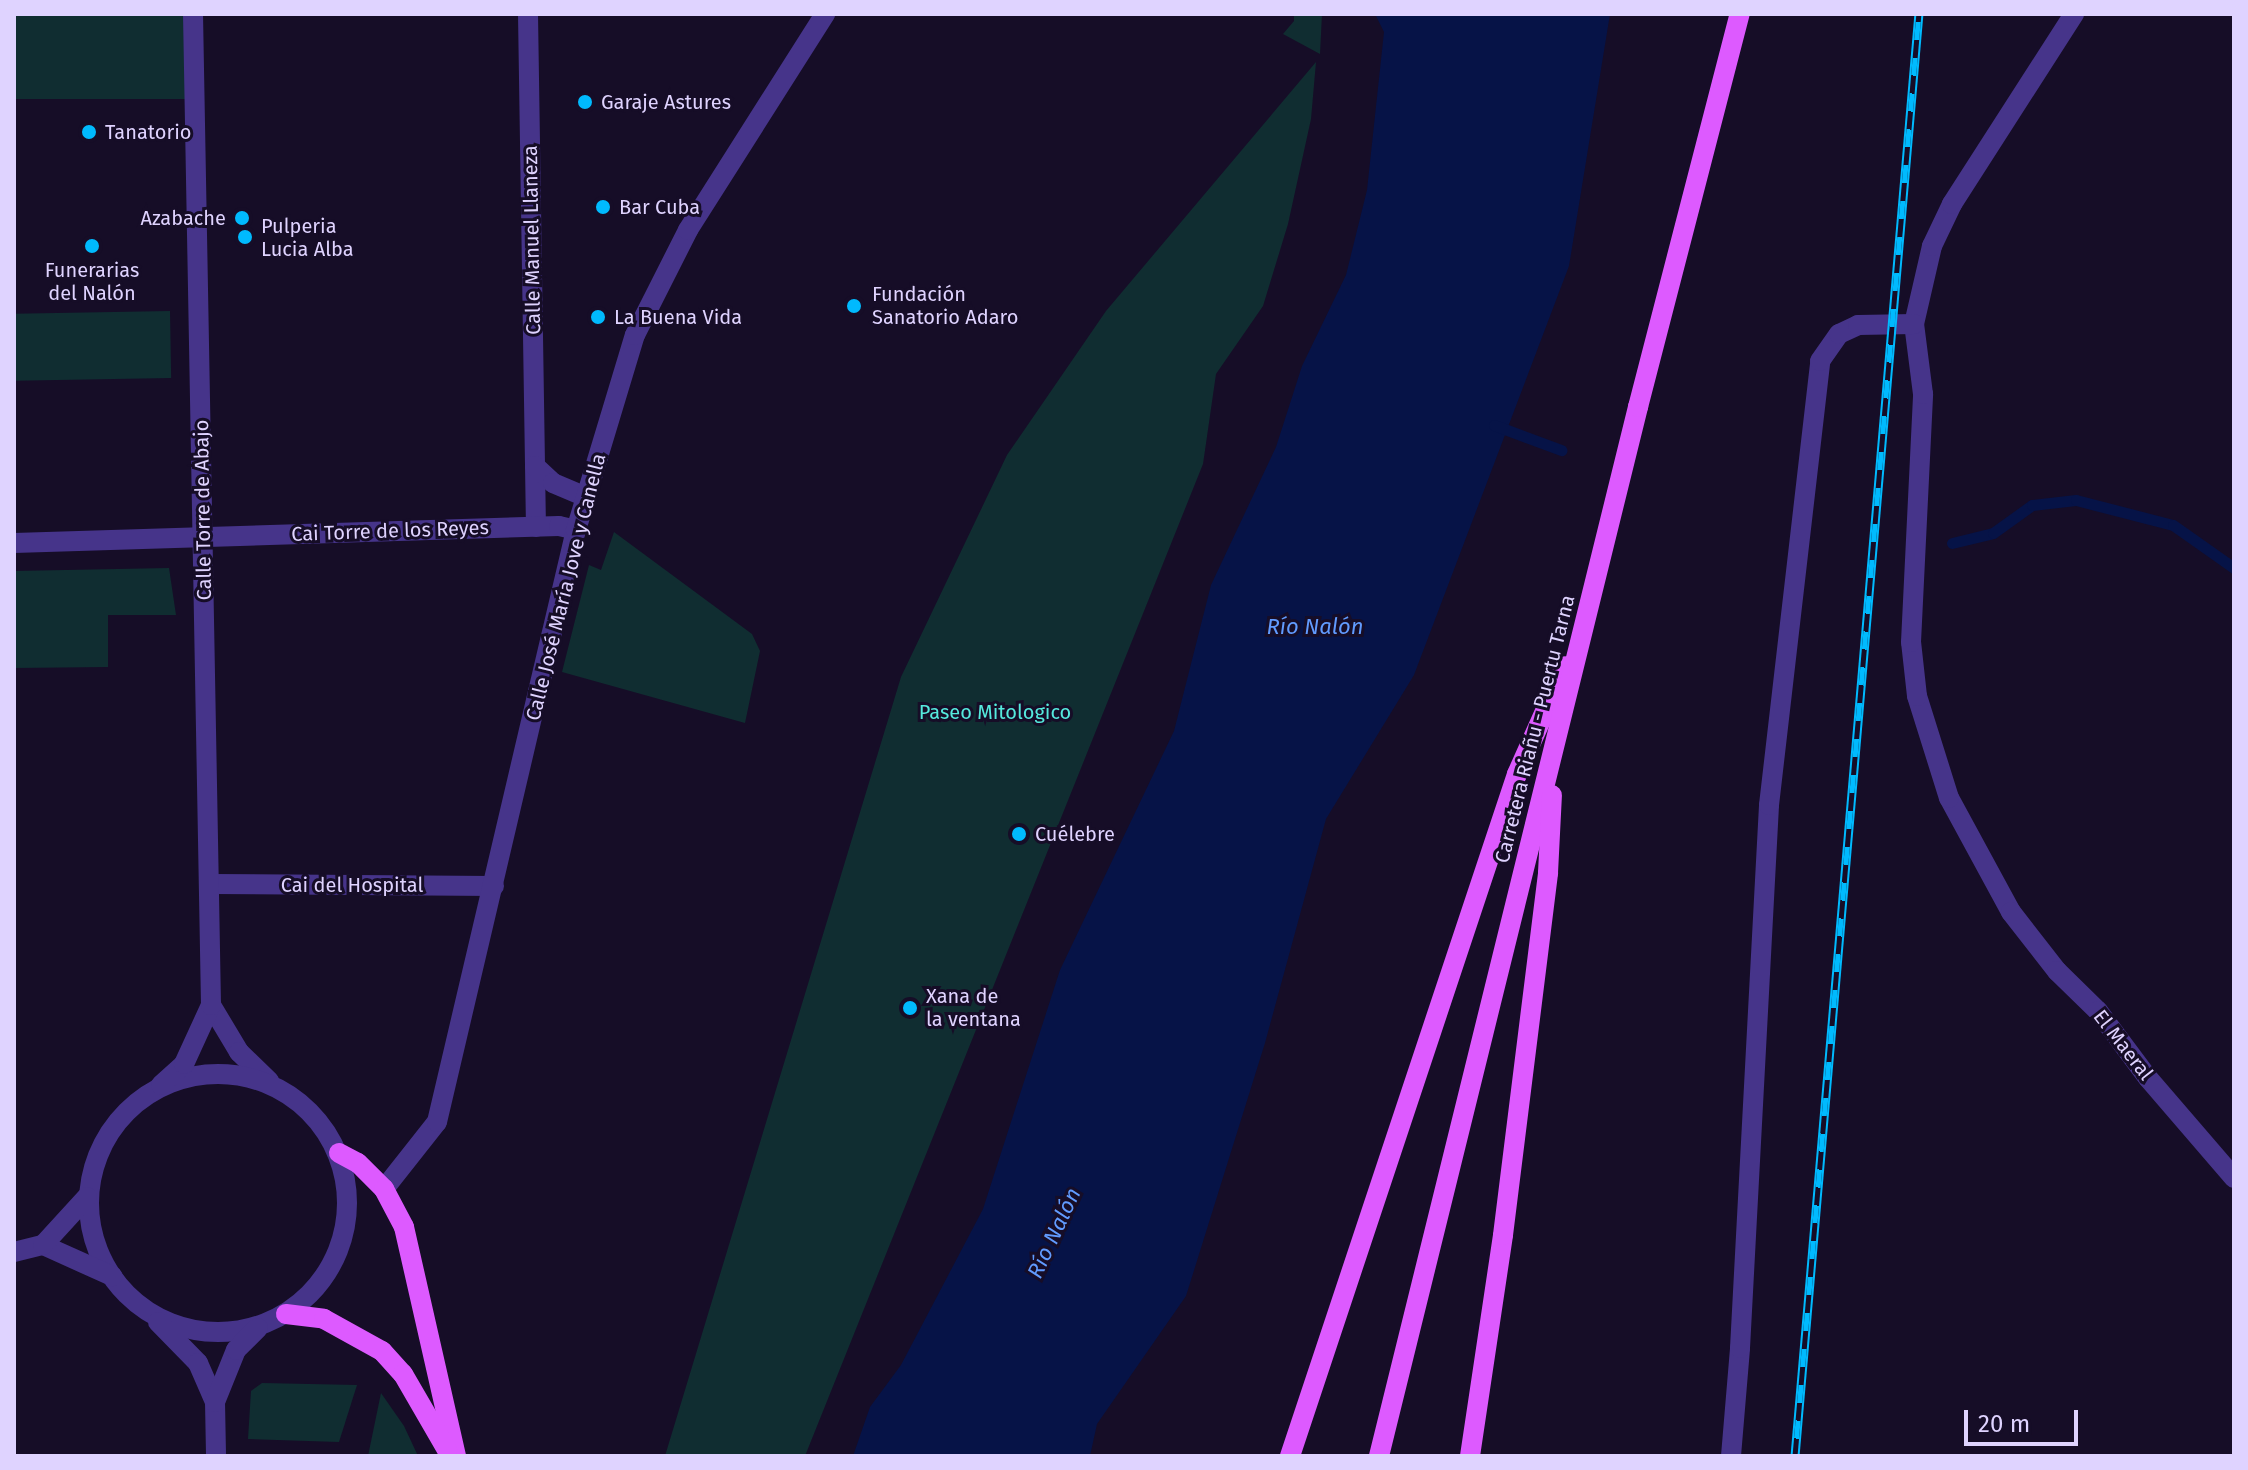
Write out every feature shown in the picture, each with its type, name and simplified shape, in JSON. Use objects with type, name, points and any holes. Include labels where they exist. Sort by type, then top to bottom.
[{"type":"main road","name":"Carretera Riañu - Puertu Tarna","points":[[1379,1456],[1555,743],[1740,14]]},
{"type":"main road","points":[[1290,1456],[1517,774],[1589,611]]},
{"type":"main road","points":[[1470,1456],[1503,1235],[1548,873],[1555,743]]},
{"type":"main road","points":[[339,1153],[358,1163],[384,1189],[404,1227],[456,1456]]},
{"type":"main road","points":[[286,1314],[324,1319],[382,1351],[420,1400],[450,1456]]},
{"type":"street","name":"Calle Torre de Abajo","points":[[161,1085],[184,1064],[211,1005],[193,14]]},
{"type":"street","name":"Calle Manuel Llaneza","points":[[528,14],[536,527]]},
{"type":"street","name":"Calle José María Jove y Canella","points":[[384,1189],[437,1122],[576,530],[635,335],[688,230],[825,14]]},
{"type":"street","points":[[1731,1456],[1740,1348],[1769,805],[1820,361],[1839,334],[1858,325],[1914,324],[1932,246],[1952,204],[2074,14]]},
{"type":"street","name":"El Maeral","points":[[1914,324],[1923,394],[1911,642],[1917,696],[1931,750],[1949,798],[2011,912],[2057,971],[2098,1011],[2148,1078],[2234,1178]]},
{"type":"street","points":[[535,466],[553,483],[586,497]]},
{"type":"street","name":"Cai Torre de los Reyes","points":[[14,543],[559,526],[576,530]]},
{"type":"street","name":"Cai del Hospital","points":[[211,884],[494,886]]},
{"type":"street","points":[[211,1005],[239,1052],[272,1084],[318,1119],[339,1153],[348,1189],[346,1226],[337,1257],[319,1286],[286,1314],[258,1328],[236,1350],[215,1402]]},
{"type":"street","points":[[216,1456],[215,1402],[198,1363],[153,1316],[126,1295],[113,1276],[96,1250],[87,1197],[102,1140],[130,1105],[161,1085],[212,1072],[272,1084]]},
{"type":"street","points":[[14,1252],[43,1245],[87,1197]]},
{"type":"street","points":[[43,1245],[113,1276]]},
{"type":"street","points":[[153,1316],[183,1328],[212,1333],[258,1328]]},
{"type":"green space","points":[[14,14],[193,14],[193,99],[14,99]]},
{"type":"green space","points":[[1294,14],[1322,14],[1320,54],[1283,34],[1294,21]]},
{"type":"green space","name":"Paseo Mitologico","points":[[1316,62],[1311,119],[1288,224],[1263,306],[1216,374],[1203,464],[805,1456],[665,1456],[901,677],[1007,455],[1106,311]]},
{"type":"green space","points":[[170,311],[171,378],[15,381],[14,314]]},
{"type":"green space","points":[[614,532],[752,634],[760,651],[745,723],[562,672],[589,565],[601,570]]},
{"type":"green space","points":[[169,568],[176,615],[108,615],[108,667],[14,668],[14,571]]},
{"type":"green space","points":[[262,1383],[357,1385],[339,1442],[248,1439],[251,1391]]},
{"type":"green space","points":[[381,1393],[404,1426],[418,1456],[368,1456]]},
{"type":"water","name":"Río Nalón","points":[[1375,14],[1610,14],[1569,266],[1414,675],[1326,819],[1265,1043],[1186,1296],[1097,1424],[1090,1456],[853,1456],[870,1407],[901,1365],[983,1209],[1060,970],[1174,731],[1211,585],[1276,447],[1302,366],[1346,275],[1367,190],[1384,32]]},
{"type":"waterway","points":[[1494,425],[1561,450]]},
{"type":"waterway","points":[[1952,543],[1993,533],[2032,505],[2076,500],[2173,525],[2234,568]]},
{"type":"railway","points":[[1795,1456],[1919,14]]},
{"type":"place","name":"Garaje Astures","points":[[585,102]]},
{"type":"place","name":"Tanatorio","points":[[89,132]]},
{"type":"place","name":"Bar Cuba","points":[[603,207]]},
{"type":"place","name":"Azabache","points":[[242,218]]},
{"type":"place","name":"Pulperia Lucia Alba","points":[[245,237]]},
{"type":"place","name":"Funerarias del Nalón","points":[[92,246]]},
{"type":"place","name":"Fundación Sanatorio Adaro","points":[[854,306]]},
{"type":"place","name":"La Buena Vida","points":[[598,317]]},
{"type":"place","name":"Cuélebre","points":[[1019,834]]},
{"type":"place","name":"Xana de la ventana","points":[[910,1008]]}]
